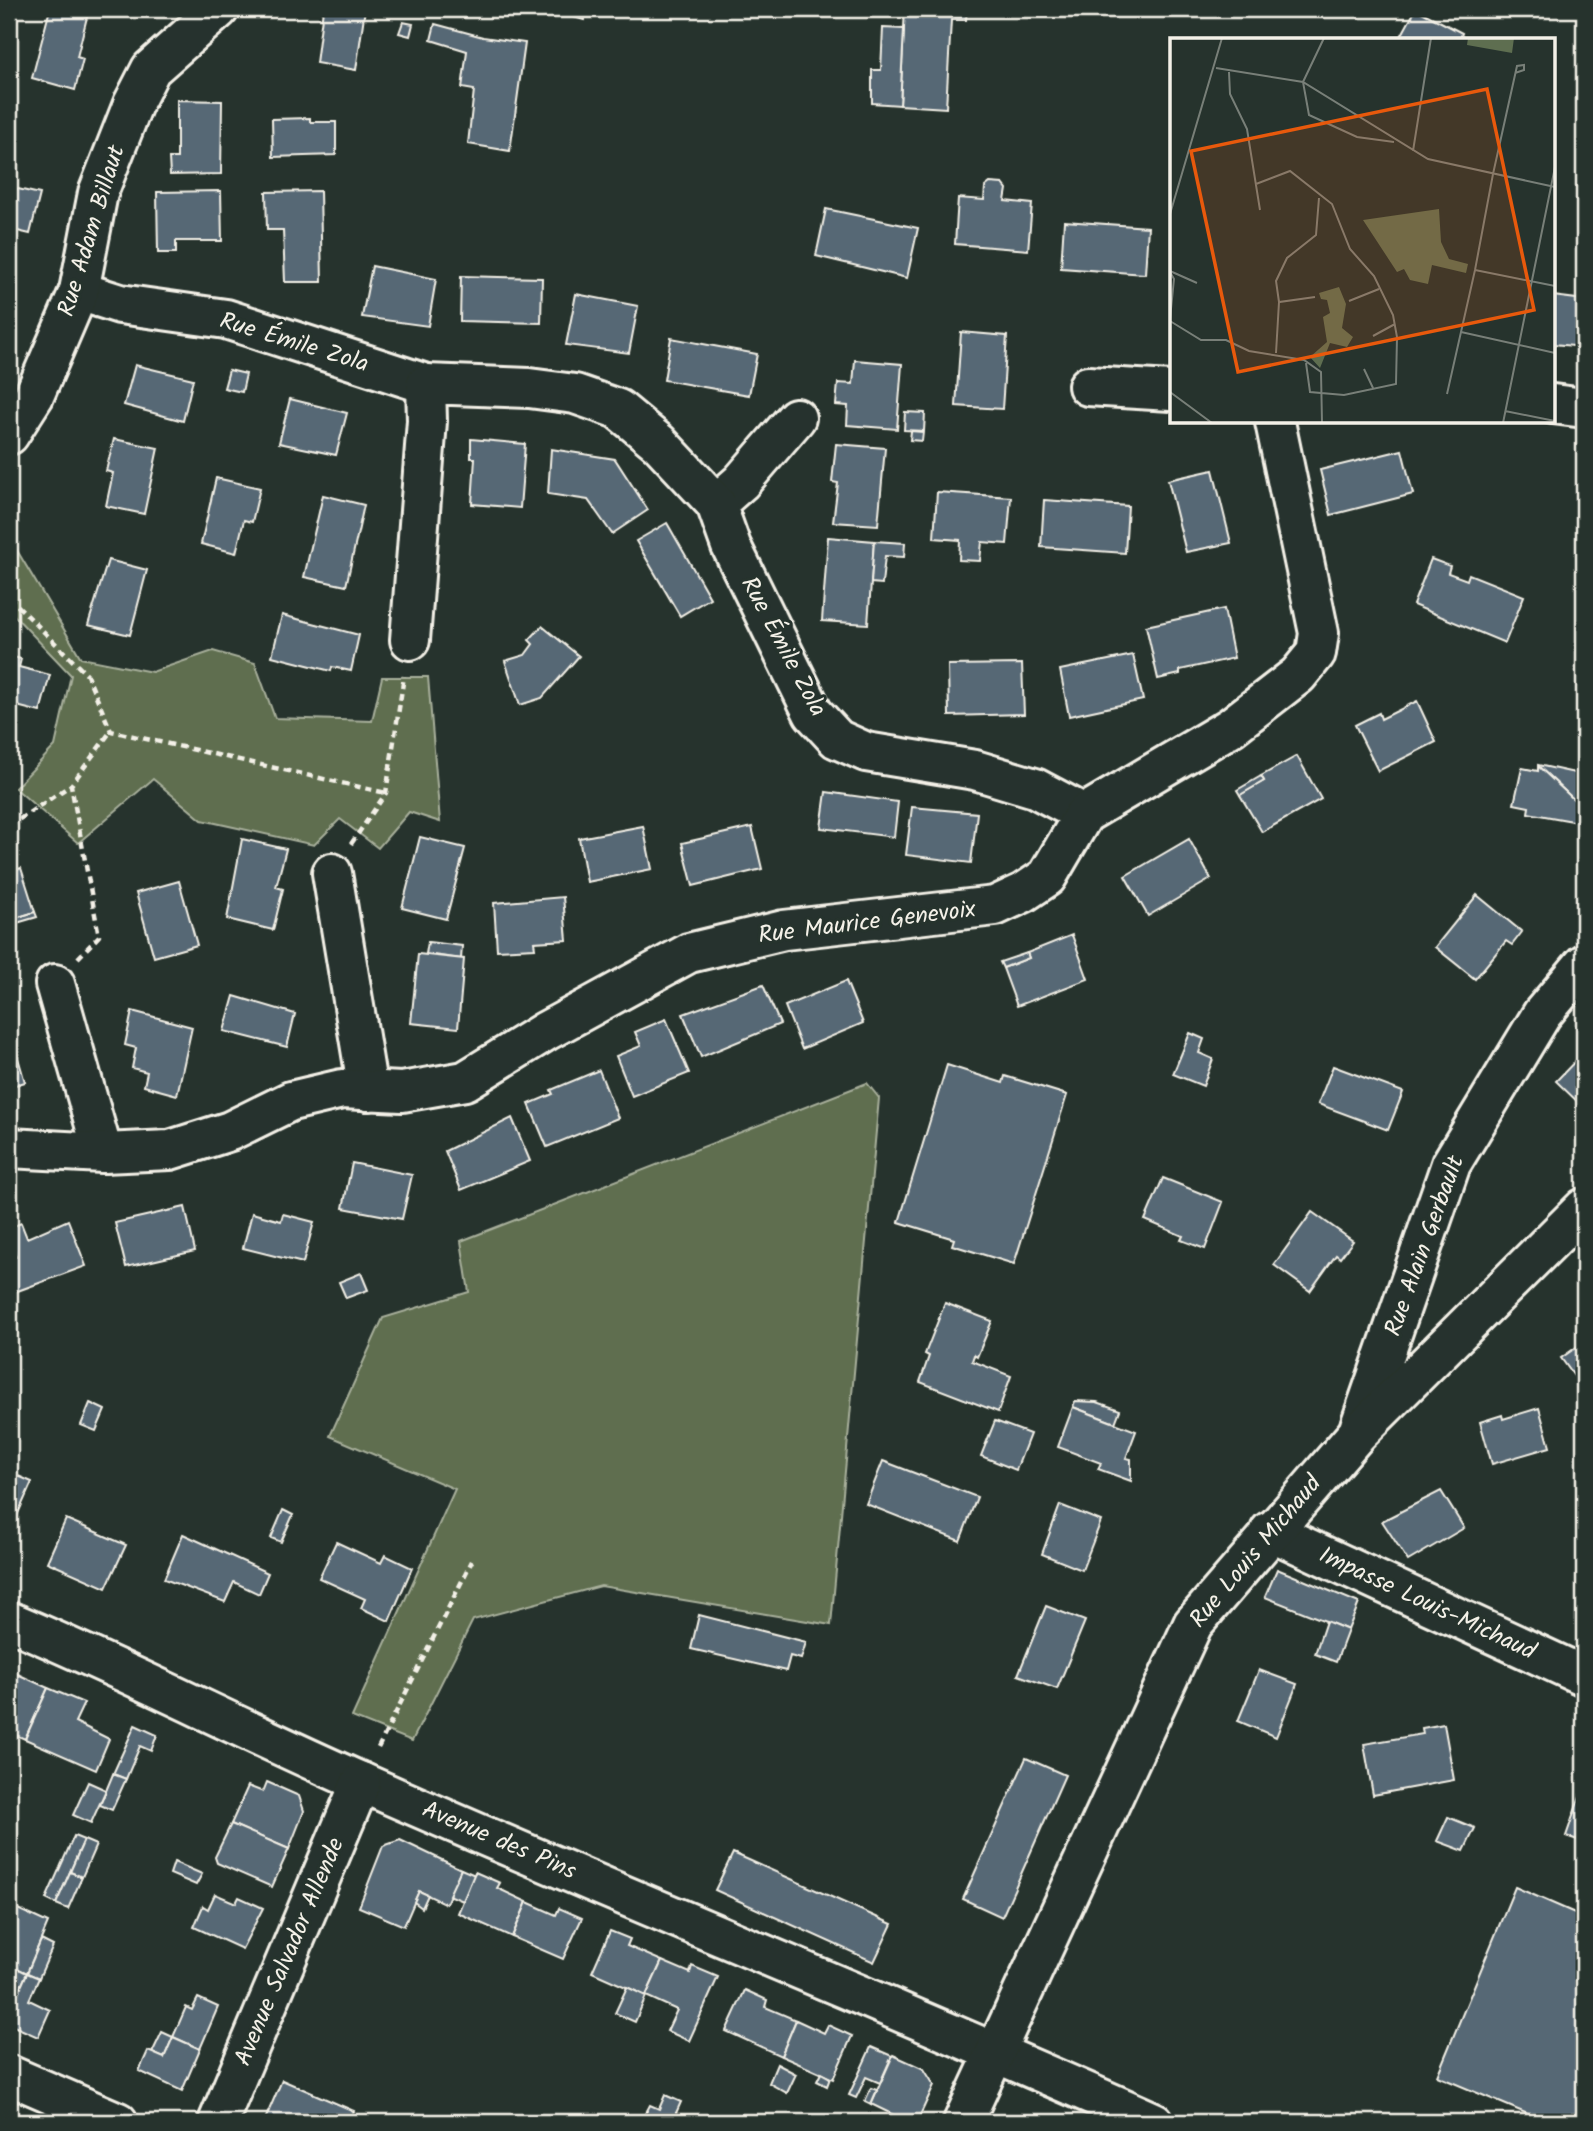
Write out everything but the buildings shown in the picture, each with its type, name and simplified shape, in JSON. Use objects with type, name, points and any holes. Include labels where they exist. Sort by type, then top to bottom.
[{"type":"street","name":"Rue Adam Billaut","points":[[9,435],[34,396],[79,291],[98,193],[133,104],[151,69],[219,9]]},
{"type":"street","name":"Rue Émile Zola","points":[[79,291],[120,304],[226,319],[426,384],[528,388],[575,394],[618,408],[668,452],[716,504],[731,546],[813,713],[837,739],[866,752],[975,770],[1035,788],[1084,814]]},
{"type":"street","points":[[410,640],[426,432],[426,384]]},
{"type":"street","points":[[1088,386],[1170,391]]},
{"type":"street","points":[[1554,404],[1584,408]]},
{"type":"street","points":[[716,504],[741,482],[796,418]]},
{"type":"street","name":"Rue Maurice Genevoix","points":[[9,1148],[103,1153],[170,1150],[230,1131],[291,1101],[342,1089],[402,1092],[465,1081],[545,1031],[689,953],[784,930],[995,906],[1046,877],[1084,814],[1231,727],[1298,675],[1316,653],[1319,633],[1275,424]]},
{"type":"street","points":[[332,873],[368,1091]]},
{"type":"street","name":"Rue Alain Gerbault","points":[[1356,1434],[1451,1164],[1542,1014],[1584,964]]},
{"type":"street","points":[[55,984],[103,1153]]},
{"type":"street","name":"Rue Louis Michaud","points":[[963,2122],[1193,1623],[1356,1434],[1584,1208]]},
{"type":"street","name":"Impasse Louis-Michaud","points":[[1270,1531],[1584,1676]]},
{"type":"street","name":"Avenue des Pins","points":[[9,1621],[118,1667],[361,1782],[995,2051],[1154,2122]]},
{"type":"street","name":"Avenue Salvador Allende","points":[[218,2122],[361,1782]]},
{"type":"street","points":[[9,2075],[118,2122]]},
{"type":"path","points":[[9,597],[87,676],[111,731]]},
{"type":"path","points":[[332,873],[386,793],[410,640]]},
{"type":"path","points":[[111,731],[386,793]]},
{"type":"path","points":[[9,826],[71,785],[111,731]]},
{"type":"path","points":[[55,984],[99,936],[71,785]]},
{"type":"path","points":[[361,1782],[472,1562]]},
{"type":"green space","points":[[9,537],[81,658],[152,672],[213,651],[255,663],[275,718],[372,721],[382,677],[428,677],[440,822],[409,812],[378,848],[340,819],[314,845],[202,820],[153,779],[78,843],[15,788],[55,746],[71,675],[9,610]]},
{"type":"green space","points":[[867,1083],[879,1098],[831,1625],[601,1586],[473,1620],[412,1741],[352,1717],[455,1489],[330,1436],[383,1318],[469,1292],[461,1241]]}]
